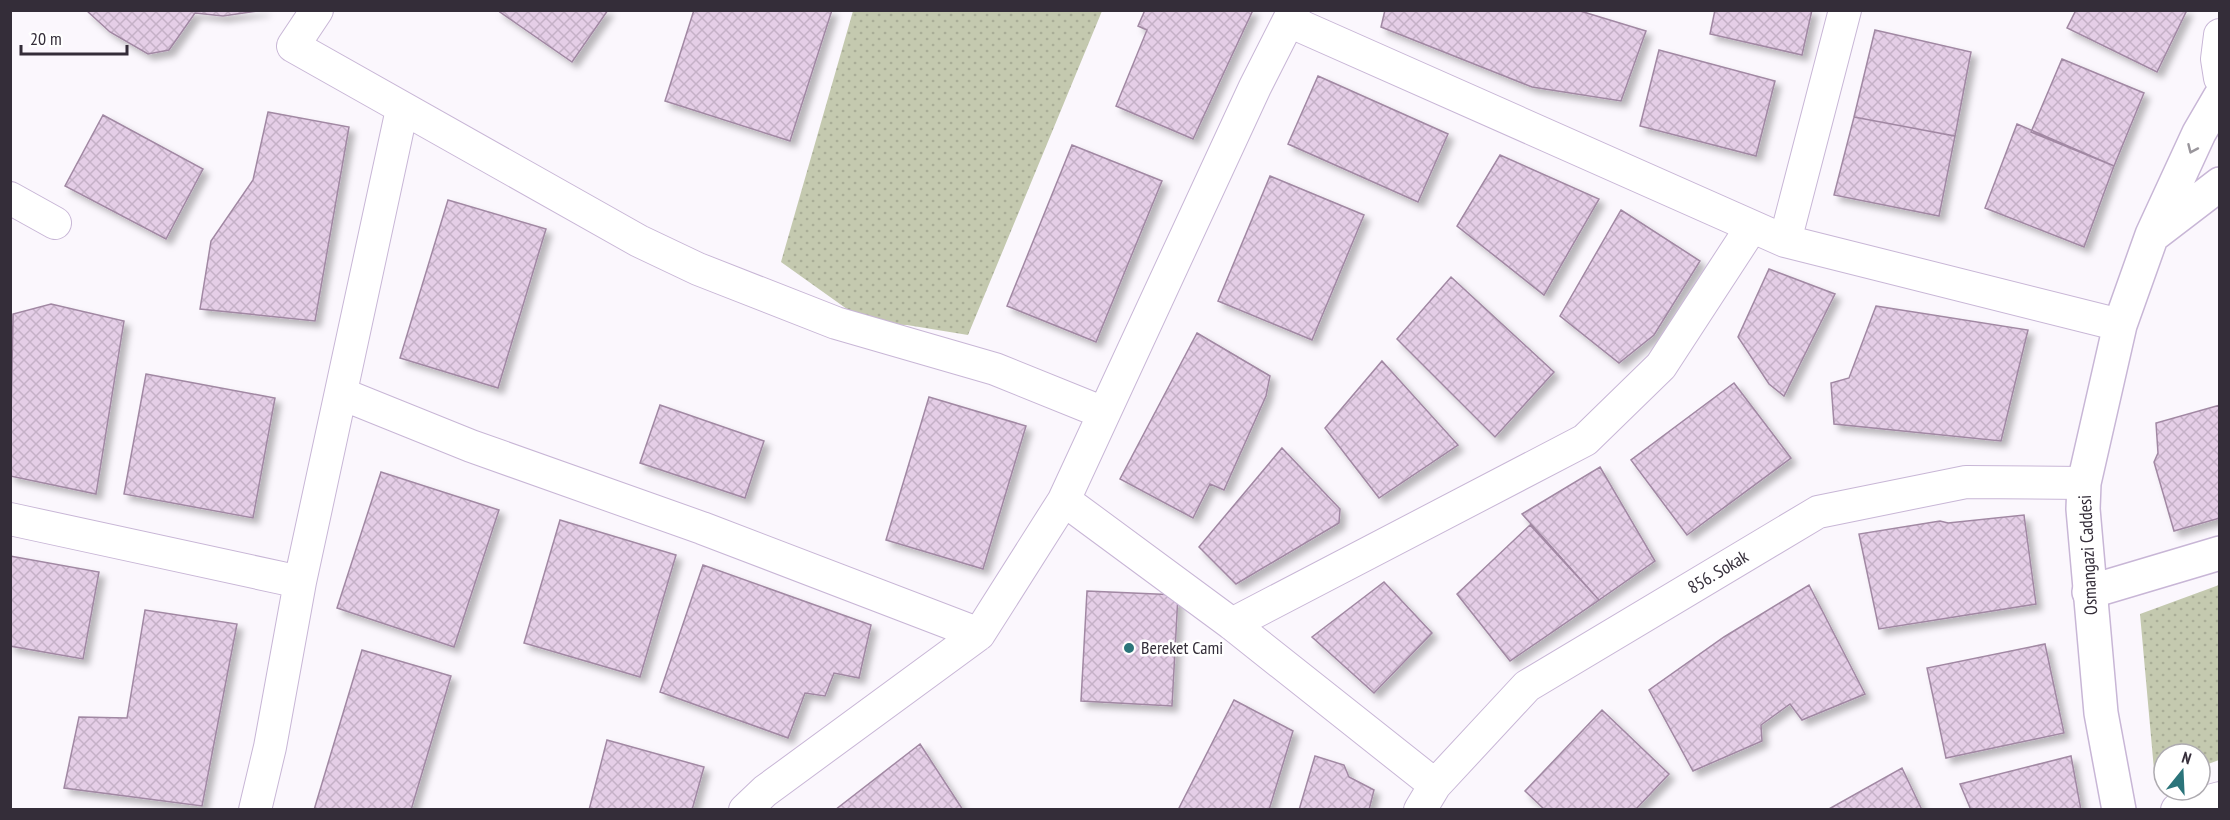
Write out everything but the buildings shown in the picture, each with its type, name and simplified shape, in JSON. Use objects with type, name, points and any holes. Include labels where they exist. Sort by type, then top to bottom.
[{"type":"main road","name":"Osmangazi Caddesi","points":[[2119,810],[2101,713],[2089,592],[2083,509],[2084,483],[2120,325],[2152,236],[2199,133],[2220,97]]},
{"type":"main road","points":[[2152,236],[2220,184]]},
{"type":"main road","points":[[2089,592],[2220,553]]},
{"type":"street","points":[[317,10],[293,46],[639,242],[698,269],[836,323],[995,369],[1104,413]]},
{"type":"street","points":[[1785,241],[1845,10]]},
{"type":"street","points":[[745,810],[765,791],[979,634],[1064,500],[1255,87],[1292,16],[1751,228],[1785,241],[2120,325]]},
{"type":"street","points":[[2220,35],[2217,59],[2220,78]]},
{"type":"street","points":[[255,810],[270,747],[300,582],[402,109]]},
{"type":"street","points":[[10,198],[55,222]]},
{"type":"street","points":[[1232,624],[1585,440],[1661,366],[1751,228]]},
{"type":"street","points":[[342,394],[471,446],[702,528],[979,634]]},
{"type":"street","name":"856. Sokak","points":[[1427,797],[1527,687],[1818,512],[1966,482],[2084,483]]},
{"type":"street","points":[[1064,500],[1232,624],[1427,797]]},
{"type":"street","points":[[10,519],[300,582]]},
{"type":"street","points":[[2177,810],[2220,798]]},
{"type":"green space","points":[[853,11],[1102,11],[968,335],[907,325],[868,324],[781,262]]},
{"type":"green space","points":[[2219,585],[2219,760],[2212,763],[2212,742],[2152,742],[2152,748],[2140,614]]},
{"type":"place","name":"Bereket Cami","points":[[1129,648]]}]
